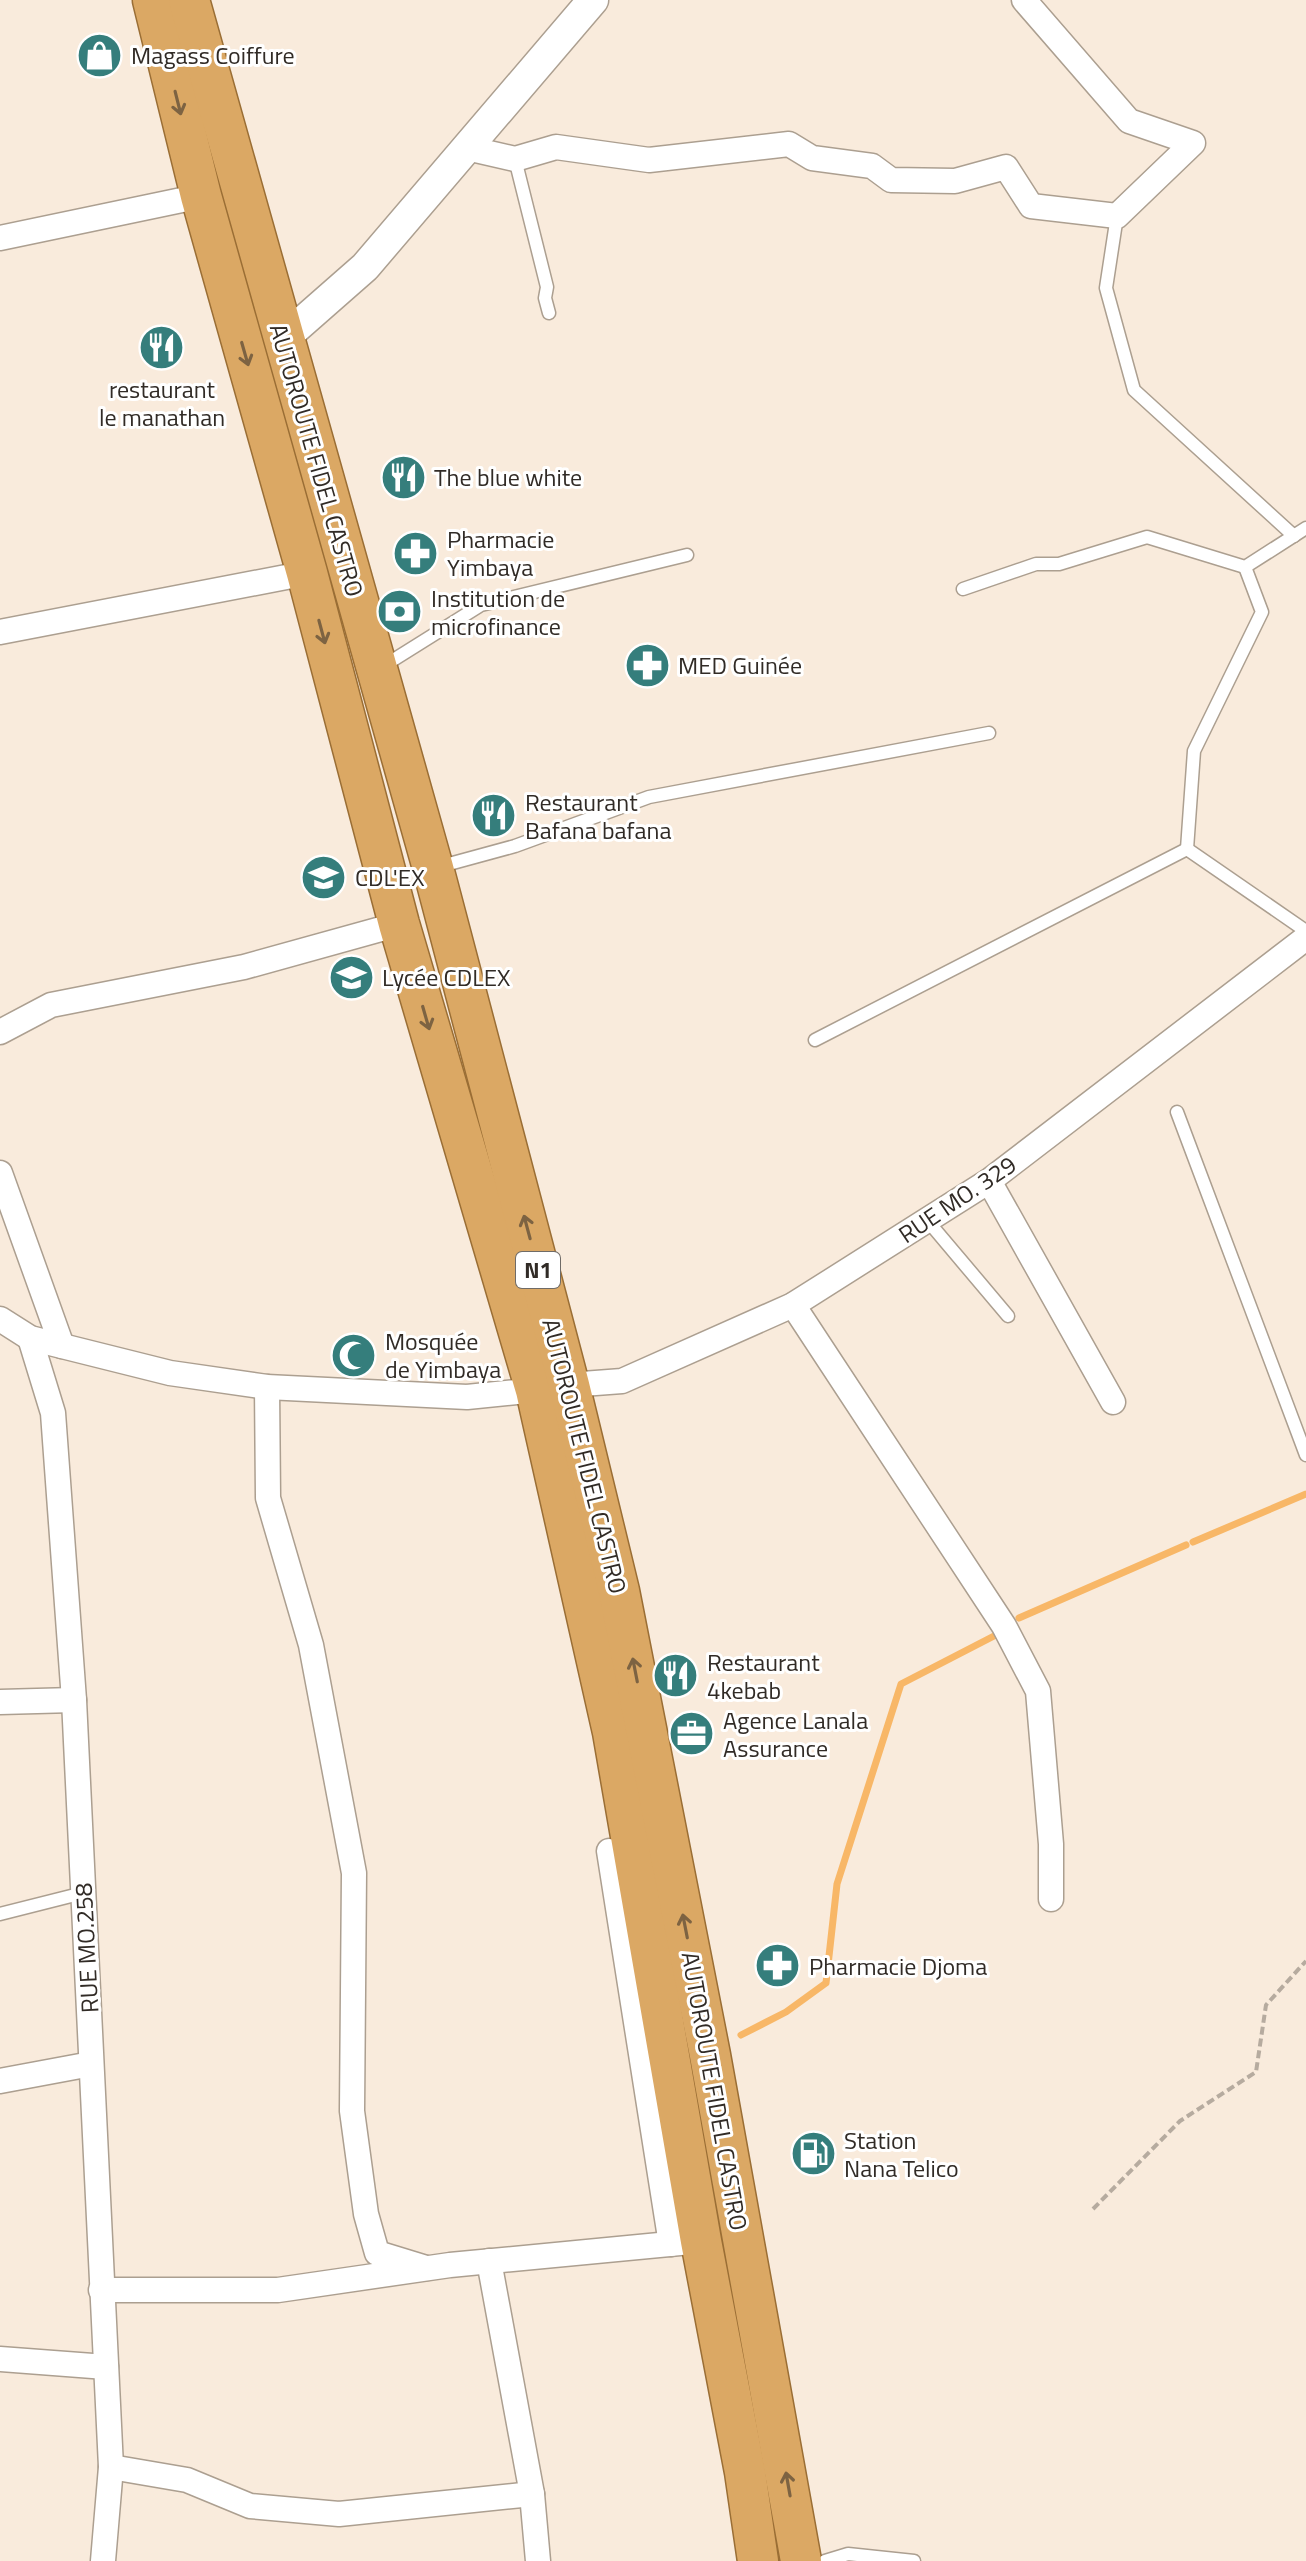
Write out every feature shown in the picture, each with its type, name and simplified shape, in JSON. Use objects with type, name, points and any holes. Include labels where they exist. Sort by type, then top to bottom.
[{"type":"highway","name":"AUTOROUTE FIDEL CASTRO","points":[[153,0],[201,196],[307,573],[399,924],[552,1387],[625,1622],[710,2055],[801,2561]]},
{"type":"highway","name":"AUTOROUTE FIDEL CASTRO","points":[[189,0],[433,868],[552,1387],[613,1732],[686,2243],[745,2472],[758,2561]]},
{"type":"street","points":[[283,339],[365,267],[593,0]]},
{"type":"street","points":[[467,148],[515,159],[556,147],[649,160],[789,144],[812,158],[872,166],[891,180],[955,181],[1006,167],[1031,206],[1117,216],[1193,143],[1129,121],[1024,0]]},
{"type":"street","points":[[0,238],[201,196]]},
{"type":"street","points":[[0,632],[307,573]]},
{"type":"street","points":[[0,1032],[51,1005],[244,967],[399,924]]},
{"type":"street","name":"RUE MO. 329","points":[[0,1319],[30,1338],[170,1373],[267,1387],[467,1397],[622,1381],[793,1305],[989,1181],[1306,938]]},
{"type":"street","points":[[0,1173],[62,1346]]},
{"type":"street","points":[[989,1181],[1113,1402]]},
{"type":"street","points":[[793,1305],[1004,1626],[1038,1691],[1051,1844],[1051,1899]]},
{"type":"street","name":"RUE MO.258","points":[[30,1338],[53,1413],[74,1700],[111,2467],[103,2561]]},
{"type":"street","points":[[267,1387],[268,1498],[311,1645],[354,1873],[352,2111],[366,2214],[377,2253],[426,2268]]},
{"type":"street","points":[[0,1702],[74,1700]]},
{"type":"street","points":[[101,2290],[278,2290],[426,2268],[686,2243],[609,1851]]},
{"type":"street","points":[[0,2081],[91,2064]]},
{"type":"street","points":[[489,2261],[532,2494],[538,2561]]},
{"type":"street","points":[[0,2359],[106,2367]]},
{"type":"street","points":[[111,2467],[187,2480],[250,2506],[339,2514],[532,2494]]},
{"type":"lane","points":[[515,159],[547,287],[545,298],[549,313]]},
{"type":"lane","points":[[1117,216],[1106,288],[1134,390],[1294,536]]},
{"type":"lane","points":[[963,589],[1036,564],[1059,564],[1147,537],[1245,567],[1306,528]]},
{"type":"lane","points":[[377,670],[481,605],[687,555]]},
{"type":"lane","points":[[1187,849],[1194,751],[1262,612],[1245,567]]},
{"type":"lane","points":[[433,868],[515,846],[649,797],[989,733]]},
{"type":"lane","points":[[1187,849],[1306,931]]},
{"type":"lane","points":[[815,1040],[1187,849]]},
{"type":"lane","points":[[1177,1112],[1306,1455]]},
{"type":"lane","points":[[927,1220],[1008,1316]]},
{"type":"lane","points":[[0,1914],[83,1893]]},
{"type":"lane","points":[[825,2561],[848,2554],[914,2561]]},
{"type":"path","points":[[1093,2209],[1180,2121],[1256,2072],[1266,2005],[1306,1961]]},
{"type":"waterway","points":[[1193,1542],[1306,1494]]},
{"type":"waterway","points":[[1019,1618],[1186,1545]]},
{"type":"waterway","points":[[741,2035],[786,2012],[826,1983],[837,1884],[901,1684],[994,1636]]},
{"type":"place","name":"Magass Coiffure","points":[[100,55]]},
{"type":"place","name":"restaurant le manathan","points":[[162,347]]},
{"type":"place","name":"The blue white","points":[[403,477]]},
{"type":"place","name":"Pharmacie Yimbaya","points":[[416,553]]},
{"type":"place","name":"Institution de microfinance","points":[[400,612]]},
{"type":"place","name":"MED Guinée","points":[[647,665]]},
{"type":"place","name":"Restaurant Bafana bafana","points":[[494,816]]},
{"type":"place","name":"CDL'EX","points":[[324,877]]},
{"type":"place","name":"Lycée CDLEX","points":[[351,977]]},
{"type":"place","name":"Mosquée de Yimbaya","points":[[354,1355]]},
{"type":"place","name":"Restaurant 4kebab","points":[[676,1676]]},
{"type":"place","name":"Agence Lanala Assurance","points":[[692,1734]]},
{"type":"place","name":"Pharmacie Djoma","points":[[778,1966]]},
{"type":"place","name":"Station Nana Telico","points":[[813,2154]]}]
